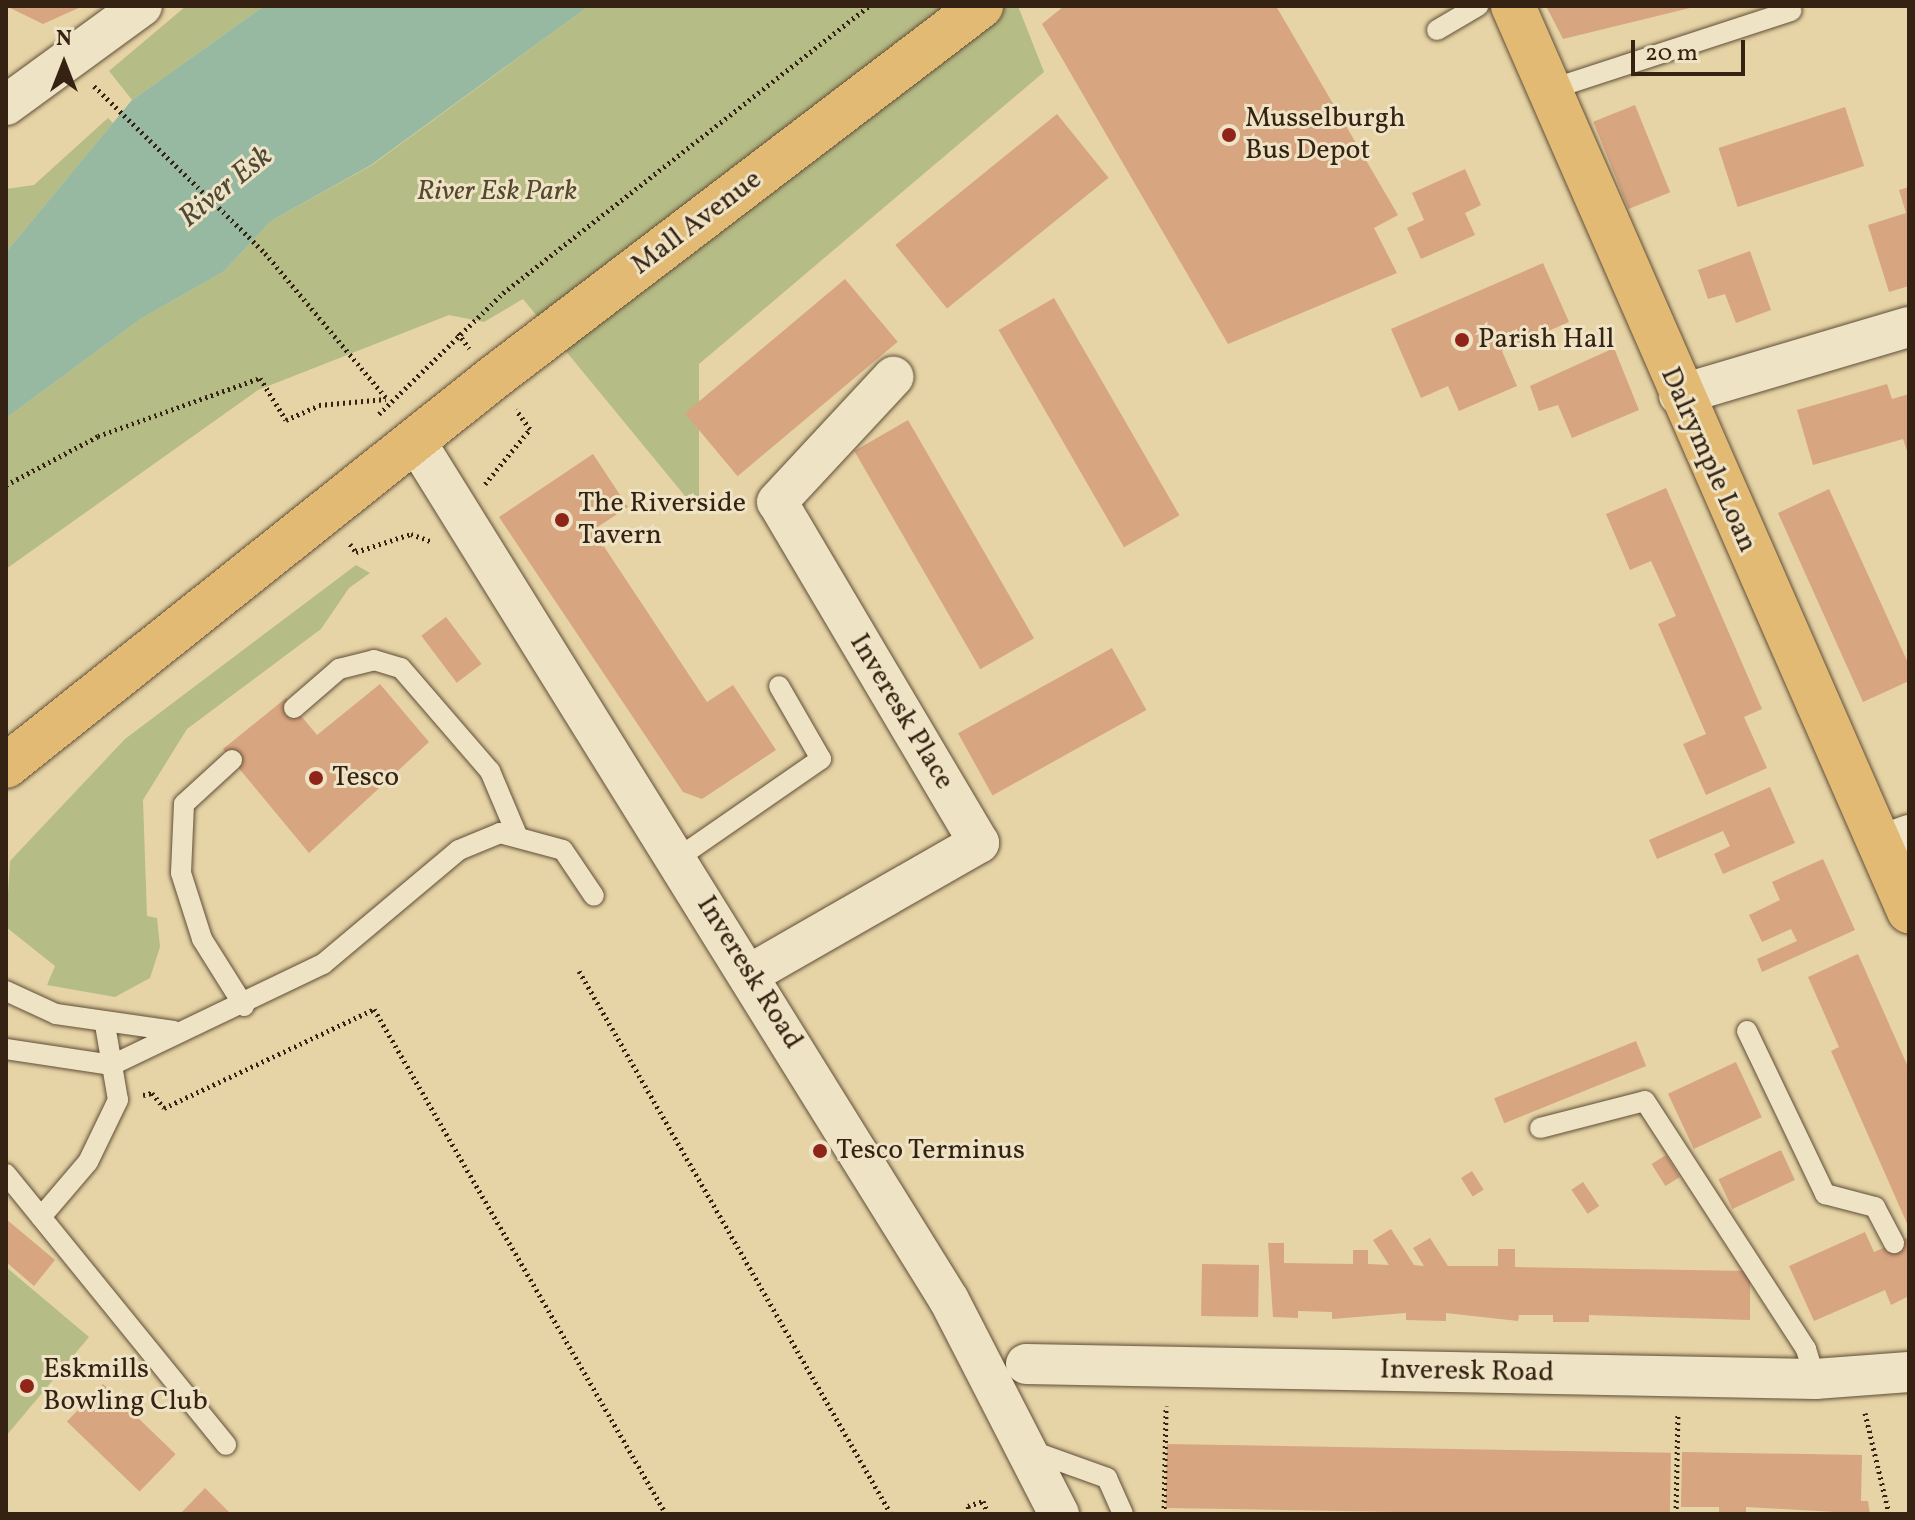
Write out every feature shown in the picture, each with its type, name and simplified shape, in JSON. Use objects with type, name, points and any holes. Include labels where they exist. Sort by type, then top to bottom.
[{"type":"main road","name":"Mall Avenue","points":[[64,726],[418,445],[493,378],[981,6]]},
{"type":"main road","name":"Dalrymple Loan","points":[[1513,6],[1679,395],[1894,841],[1909,911]]},
{"type":"main road","points":[[6,766],[64,726]]},
{"type":"main road","points":[[6,791],[64,726]]},
{"type":"street","points":[[14,82],[142,6]]},
{"type":"street","points":[[1679,395],[1909,327]]},
{"type":"street","name":"Inveresk Place","points":[[750,974],[979,843],[777,502],[893,377]]},
{"type":"street","name":"Inveresk Road","points":[[418,445],[678,858],[949,1300],[1059,1514]]},
{"type":"street","name":"Inveresk Road","points":[[1026,1364],[1815,1379],[1909,1373]]},
{"type":"lane","points":[[1437,30],[1478,6]]},
{"type":"lane","points":[[1549,90],[1791,11]]},
{"type":"lane","points":[[294,708],[339,669],[374,660],[401,668],[490,771],[517,835]]},
{"type":"lane","points":[[678,858],[821,759],[779,686]]},
{"type":"lane","points":[[232,760],[184,804],[181,873],[202,939],[244,1006]]},
{"type":"lane","points":[[6,1049],[112,1065],[174,1031],[244,1006],[323,964],[459,850],[500,833],[517,835],[563,850],[594,896]]},
{"type":"lane","points":[[6,991],[56,1014],[105,1025],[174,1031]]},
{"type":"lane","points":[[41,1217],[88,1162],[118,1100],[105,1025]]},
{"type":"lane","points":[[1747,1031],[1825,1194],[1875,1207],[1894,1243]]},
{"type":"lane","points":[[1540,1128],[1645,1101],[1806,1349],[1815,1379]]},
{"type":"lane","points":[[6,1174],[226,1445]]},
{"type":"lane","points":[[1026,1449],[1107,1478],[1123,1514]]},
{"type":"path","points":[[6,485],[98,436],[260,378],[286,420],[319,405],[387,399],[503,293],[869,6]]},
{"type":"path","points":[[104,98],[265,253],[324,330],[387,399]]},
{"type":"path","points":[[579,971],[891,1514]]},
{"type":"path","points":[[118,1100],[152,1093],[164,1108],[374,1009],[666,1514]]},
{"type":"path","points":[[1164,1514],[1167,1365]]},
{"type":"path","points":[[1676,1514],[1679,1377]]},
{"type":"path","points":[[1856,1377],[1889,1514]]},
{"type":"path","points":[[970,1514],[968,1506],[983,1501],[988,1514]]},
{"type":"green space","points":[[186,6],[264,6],[132,100],[109,71]]},
{"type":"green space","name":"River Esk Park","points":[[589,6],[1018,6],[1044,72],[699,364],[699,513],[523,299],[484,322],[449,315],[258,390],[6,569],[6,418],[142,318],[223,272],[271,221],[372,165]]},
{"type":"green space","points":[[108,118],[113,123],[6,252],[6,189],[34,185]]},
{"type":"green space","points":[[356,565],[370,573],[349,588],[321,629],[187,729],[143,800],[147,916],[157,918],[160,947],[150,978],[115,997],[47,985],[55,966],[6,927],[10,861],[125,739]]},
{"type":"green space","name":"Eskmills Bowling Club","points":[[6,1267],[89,1337],[6,1436]]},
{"type":"water","name":"River Esk","points":[[264,6],[589,6],[371,165],[271,221],[223,272],[142,318],[6,418],[6,252],[132,100]]},
{"type":"building","points":[[6,6],[83,6],[43,24]]},
{"type":"building","name":"Musselburgh Bus Depot","points":[[1064,6],[1276,6],[1398,215],[1374,228],[1397,273],[1228,344],[1042,24]]},
{"type":"building","points":[[1546,6],[1694,6],[1694,7],[1563,39]]},
{"type":"building","points":[[1635,105],[1670,192],[1628,209],[1593,122]]},
{"type":"building","points":[[1845,107],[1864,166],[1738,207],[1719,148]]},
{"type":"building","points":[[1057,114],[1109,178],[947,309],[895,245]]},
{"type":"building","points":[[1465,169],[1481,205],[1465,213],[1475,235],[1421,259],[1407,228],[1424,220],[1412,193]]},
{"type":"building","points":[[1909,187],[1909,286],[1889,292],[1868,225],[1906,213],[1899,190]]},
{"type":"building","points":[[1750,251],[1771,310],[1736,323],[1725,294],[1708,299],[1698,270]]},
{"type":"building","name":"Parish Hall","points":[[1543,263],[1569,322],[1502,351],[1517,386],[1459,411],[1448,386],[1421,398],[1391,329]]},
{"type":"building","points":[[845,279],[898,342],[738,476],[685,413]]},
{"type":"building","points":[[1054,298],[1180,515],[1124,547],[999,330]]},
{"type":"building","points":[[1614,348],[1639,410],[1572,438],[1558,405],[1539,411],[1530,386]]},
{"type":"building","points":[[1887,384],[1892,399],[1909,394],[1909,457],[1903,439],[1813,465],[1797,410]]},
{"type":"building","points":[[908,420],[1034,638],[980,669],[854,451]]},
{"type":"building","points":[[593,454],[628,507],[593,530],[707,702],[733,685],[776,750],[702,799],[683,792],[499,517]]},
{"type":"building","points":[[1666,488],[1762,709],[1744,717],[1767,768],[1706,795],[1683,744],[1706,734],[1658,624],[1676,616],[1651,561],[1630,570],[1606,514]]},
{"type":"building","points":[[1829,489],[1909,665],[1909,681],[1863,702],[1778,513]]},
{"type":"building","points":[[446,617],[482,664],[457,683],[421,636]]},
{"type":"building","points":[[1112,648],[1146,710],[992,795],[958,733]]},
{"type":"building","name":"Tesco","points":[[380,684],[429,742],[309,853],[223,749],[286,698],[317,735]]},
{"type":"building","points":[[1770,787],[1795,843],[1723,874],[1714,854],[1730,846],[1723,831],[1657,859],[1649,840]]},
{"type":"building","points":[[1823,859],[1855,930],[1762,972],[1757,959],[1797,941],[1791,929],[1762,942],[1749,915],[1780,900],[1772,882]]},
{"type":"building","points":[[1858,954],[1909,1069],[1909,1228],[1831,1051],[1839,1047],[1808,977]]},
{"type":"building","points":[[1636,1041],[1646,1066],[1504,1123],[1494,1098]]},
{"type":"building","points":[[1736,1062],[1762,1117],[1694,1149],[1668,1094]]},
{"type":"building","points":[[1781,1150],[1795,1180],[1732,1209],[1718,1179]]},
{"type":"building","points":[[1666,1155],[1680,1177],[1665,1186],[1652,1164]]},
{"type":"building","points":[[1472,1171],[1484,1190],[1473,1197],[1461,1178]]},
{"type":"building","points":[[1583,1182],[1599,1206],[1588,1214],[1571,1190]]},
{"type":"building","name":"Eskmills Bowling Club","points":[[6,1219],[55,1260],[34,1286],[6,1262]]},
{"type":"building","points":[[1391,1229],[1414,1265],[1424,1266],[1413,1248],[1430,1238],[1448,1266],[1498,1266],[1498,1249],[1515,1249],[1515,1267],[1750,1271],[1750,1320],[1589,1315],[1589,1322],[1553,1322],[1553,1315],[1519,1315],[1518,1321],[1446,1313],[1446,1321],[1406,1320],[1406,1313],[1332,1319],[1332,1312],[1298,1311],[1298,1318],[1273,1317],[1268,1243],[1284,1243],[1284,1263],[1353,1264],[1353,1250],[1368,1250],[1368,1264],[1389,1265],[1373,1240]]},
{"type":"building","points":[[1865,1232],[1874,1252],[1909,1237],[1909,1296],[1891,1305],[1885,1290],[1814,1321],[1789,1266]]},
{"type":"building","points":[[1202,1264],[1259,1265],[1258,1317],[1201,1316]]},
{"type":"building","points":[[103,1384],[176,1454],[140,1492],[67,1421]]},
{"type":"building","points":[[1167,1444],[1671,1453],[1670,1514],[1166,1508]]},
{"type":"building","points":[[1682,1452],[1862,1455],[1861,1501],[1868,1501],[1870,1514],[1746,1507],[1746,1514],[1719,1514],[1719,1507],[1681,1507]]},
{"type":"building","points":[[205,1488],[231,1514],[180,1514]]},
{"type":"place","name":"Musselburgh Bus Depot","points":[[1229,135]]},
{"type":"place","name":"Parish Hall","points":[[1462,340]]},
{"type":"place","name":"The Riverside Tavern","points":[[562,520]]},
{"type":"place","name":"Tesco","points":[[316,778]]},
{"type":"place","name":"Tesco Terminus","points":[[820,1151]]},
{"type":"place","name":"Eskmills Bowling Club","points":[[27,1386]]}]
